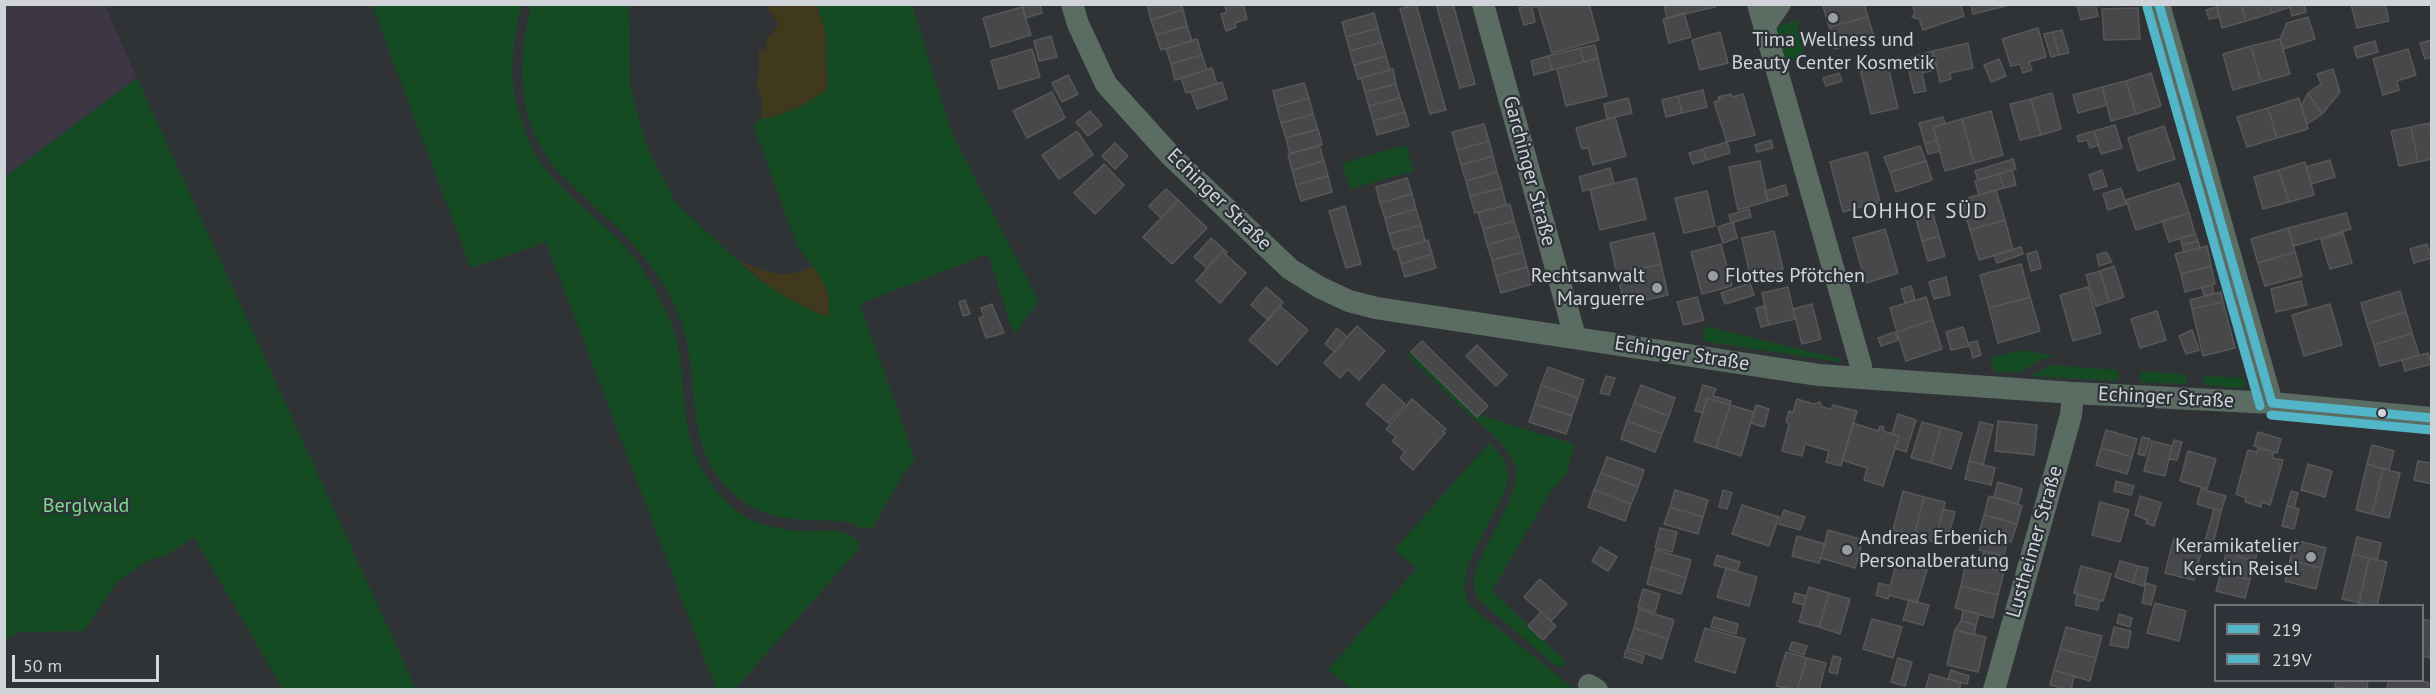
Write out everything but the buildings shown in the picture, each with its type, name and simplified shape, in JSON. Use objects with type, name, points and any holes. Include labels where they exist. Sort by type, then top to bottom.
[{"type":"street","name":"Echinger Straße","points":[[1072,4],[1078,24],[1106,84],[1172,157],[1290,269],[1319,287],[1349,301],[1376,308],[1819,375],[2073,393],[2272,403],[2432,418]]},
{"type":"street","name":"Garchinger Straße","points":[[1483,4],[1575,337]]},
{"type":"street","points":[[1758,4],[1861,366],[1859,378]]},
{"type":"street","points":[[1764,27],[1780,4]]},
{"type":"street","points":[[2159,4],[2272,403]]},
{"type":"street","name":"Lustheimer Straße","points":[[1994,690],[2071,415],[2073,393]]},
{"type":"shaded area","points":[[5,5],[105,5],[137,78],[5,177]]},
{"type":"green space","points":[[372,5],[522,5],[514,45],[513,72],[516,99],[528,138],[549,174],[624,245],[639,263],[656,291],[676,337],[689,433],[699,464],[707,478],[732,507],[755,521],[790,530],[839,531],[859,542],[859,548],[851,558],[735,689],[716,689],[546,242],[471,268]]},
{"type":"green space","points":[[531,5],[629,5],[631,91],[648,150],[676,203],[761,282],[818,273],[798,248],[753,125],[761,119],[783,114],[826,35],[817,5],[912,5],[952,134],[1039,302],[1014,334],[988,254],[860,304],[915,459],[904,473],[873,527],[863,528],[842,521],[774,516],[743,502],[714,471],[701,442],[687,343],[671,297],[631,242],[562,175],[547,157],[528,117],[522,73],[526,27]]},
{"type":"green space","points":[[1797,20],[1805,50],[1800,58],[1784,63],[1777,30],[1779,26]]},
{"type":"green space","name":"Berglwald","points":[[137,78],[416,689],[283,689],[194,537],[167,555],[148,561],[117,582],[84,631],[20,632],[5,639],[5,177]]},
{"type":"green space","points":[[1406,145],[1414,171],[1350,189],[1342,163]]},
{"type":"green space","points":[[1705,326],[1840,359],[1840,362],[1702,341]]},
{"type":"green space","points":[[1409,350],[1477,417],[1479,415],[1574,444],[1567,473],[1551,491],[1492,591],[1565,661],[1563,666],[1557,667],[1479,600],[1475,592],[1477,570],[1483,554],[1514,489],[1516,474],[1514,462],[1506,448],[1495,436],[1410,358]]},
{"type":"green space","points":[[2021,350],[2054,356],[2039,361],[2020,372],[1995,372],[1990,358]]},
{"type":"green space","points":[[2051,365],[2118,370],[2118,381],[2031,376]]},
{"type":"green space","points":[[2141,371],[2187,375],[2186,384],[2140,382]]},
{"type":"green space","points":[[2204,376],[2245,378],[2244,388],[2204,385]]},
{"type":"green space","points":[[1489,443],[1505,462],[1507,479],[1503,495],[1474,551],[1467,570],[1465,589],[1470,606],[1574,689],[1352,689],[1328,670],[1417,568],[1394,550]]},
{"type":"sand","points":[[771,5],[817,5],[826,35],[827,89],[796,108],[761,119],[762,99],[756,85],[759,75],[759,49],[767,48],[766,37],[779,24],[768,10]]},
{"type":"sand","points":[[740,261],[758,269],[785,274],[803,271],[813,266],[829,297],[827,317],[780,294]]},
{"type":"transit line","name":"219","points":[[2159,4],[2272,403]]},
{"type":"transit line","name":"219V","points":[[2147,7],[2260,406]]},
{"type":"transit line","name":"219","points":[[2272,403],[2432,418]]},
{"type":"transit line","name":"219V","points":[[2271,415],[2431,430]]},
{"type":"place","name":"Tima Wellness und Beauty Center Kosmetik","points":[[1833,18]]},
{"type":"place","name":"Flottes Pfötchen","points":[[1713,276]]},
{"type":"place","name":"Rechtsanwalt Marguerre","points":[[1657,288]]},
{"type":"place","name":"Andreas Erbenich Personalberatung","points":[[1847,550]]},
{"type":"place","name":"Keramikatelier Kerstin Reisel","points":[[2311,557]]},
{"type":"district","name":"LOHHOF SÜD","points":[[1920,212]]}]
